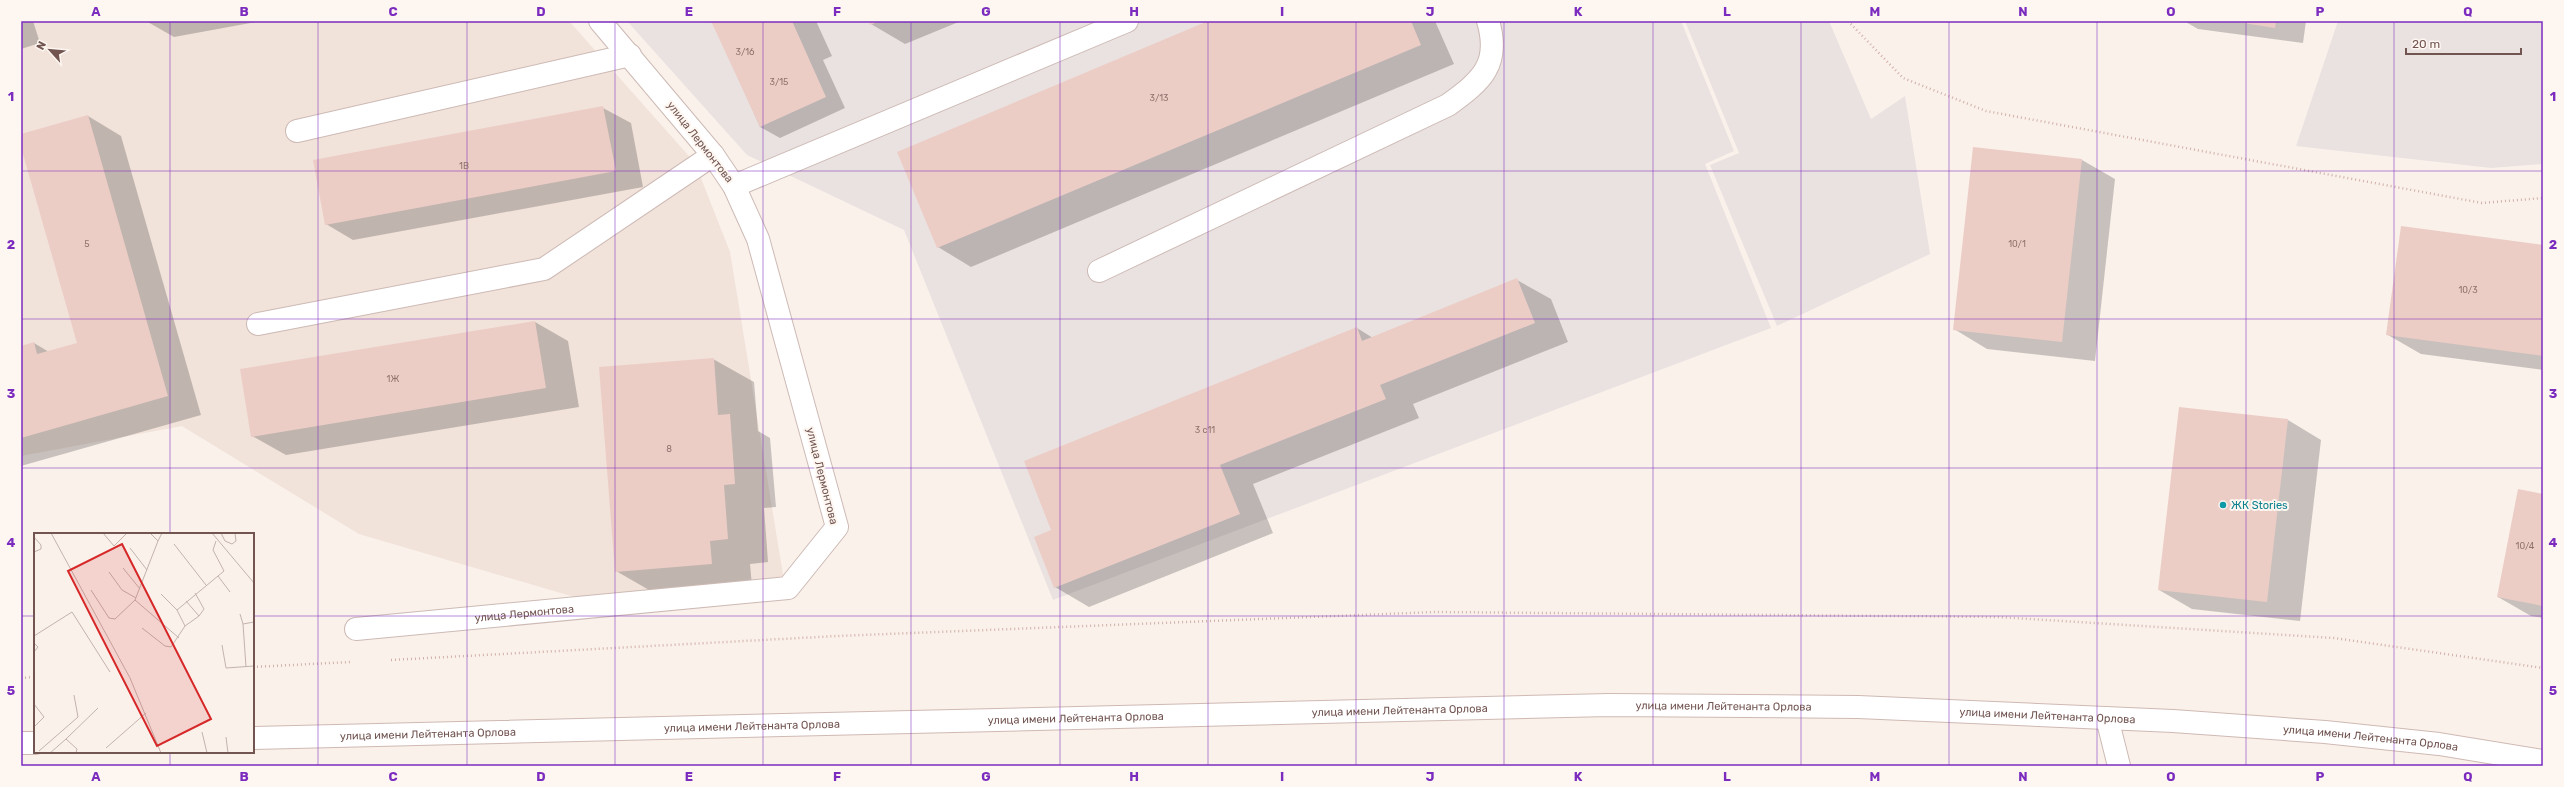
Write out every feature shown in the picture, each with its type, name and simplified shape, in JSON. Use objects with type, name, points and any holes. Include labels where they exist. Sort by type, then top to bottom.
[{"type":"main road","name":"улица Лермонтова","points":[[356,629],[788,588],[837,527],[758,239],[734,186],[713,155],[600,21]]},
{"type":"main road","points":[[734,186],[1127,21]]},
{"type":"main road","points":[[1099,271],[1448,105],[1476,84],[1490,63],[1494,38],[1488,21]]},
{"type":"main road","points":[[297,131],[630,55]]},
{"type":"main road","points":[[258,324],[544,269],[713,155]]},
{"type":"main road","name":"улица имени Лейтенанта Орлова","points":[[254,738],[1609,705],[1858,707],[2106,718],[2325,732],[2439,744],[2543,761]]},
{"type":"main road","points":[[2106,718],[2119,766]]},
{"type":"main road","points":[[21,743],[34,743]]},
{"type":"path","points":[[1848,21],[1903,78],[1986,111],[2482,203],[2543,198]]},
{"type":"path","points":[[387,660],[837,636],[1443,612],[1998,617],[2334,638],[2543,668]]},
{"type":"path","points":[[254,667],[356,662]]},
{"type":"path","points":[[21,678],[34,678]]},
{"type":"shaded area","points":[[21,21],[569,21],[695,163],[730,252],[786,593],[595,603],[359,534],[182,426],[21,456]]},
{"type":"shaded area","points":[[627,21],[1681,21],[1734,151],[1705,164],[1771,328],[1053,600],[904,230],[747,155]]},
{"type":"shaded area","points":[[1685,21],[1829,21],[1871,119],[1905,96],[1930,254],[1777,326],[1710,165],[1739,153]]},
{"type":"shaded area","points":[[2338,21],[2543,21],[2543,164],[2491,168],[2296,146]]},
{"type":"building","points":[[711,21],[792,21],[826,97],[760,127]]},
{"type":"building","points":[[869,21],[880,21],[870,25]]},
{"type":"building","points":[[1208,21],[1411,21],[1421,45],[937,248],[897,152]]},
{"type":"building","points":[[2231,21],[2276,21],[2275,28]]},
{"type":"building","points":[[603,106],[616,171],[325,225],[313,160]]},
{"type":"building","points":[[88,115],[168,396],[21,438],[21,346],[34,342],[37,354],[77,343],[21,147],[21,134]]},
{"type":"building","points":[[1973,147],[2082,159],[2062,342],[1953,330]]},
{"type":"building","points":[[2401,226],[2543,245],[2543,356],[2386,335]]},
{"type":"building","points":[[1517,278],[1535,323],[1380,385],[1386,399],[1220,465],[1240,514],[1054,588],[1034,537],[1051,530],[1024,461],[1357,327],[1362,341]]},
{"type":"building","points":[[535,321],[546,388],[251,437],[240,369]]},
{"type":"building","points":[[714,358],[718,415],[730,414],[735,484],[724,485],[728,539],[710,541],[712,564],[615,572],[599,367]]},
{"type":"building","name":"ЖК Stories","points":[[2179,407],[2288,419],[2267,602],[2158,590]]},
{"type":"building","points":[[2518,489],[2543,494],[2543,606],[2497,597]]},
{"type":"place","name":"ЖК Stories","points":[[2223,505]]}]
